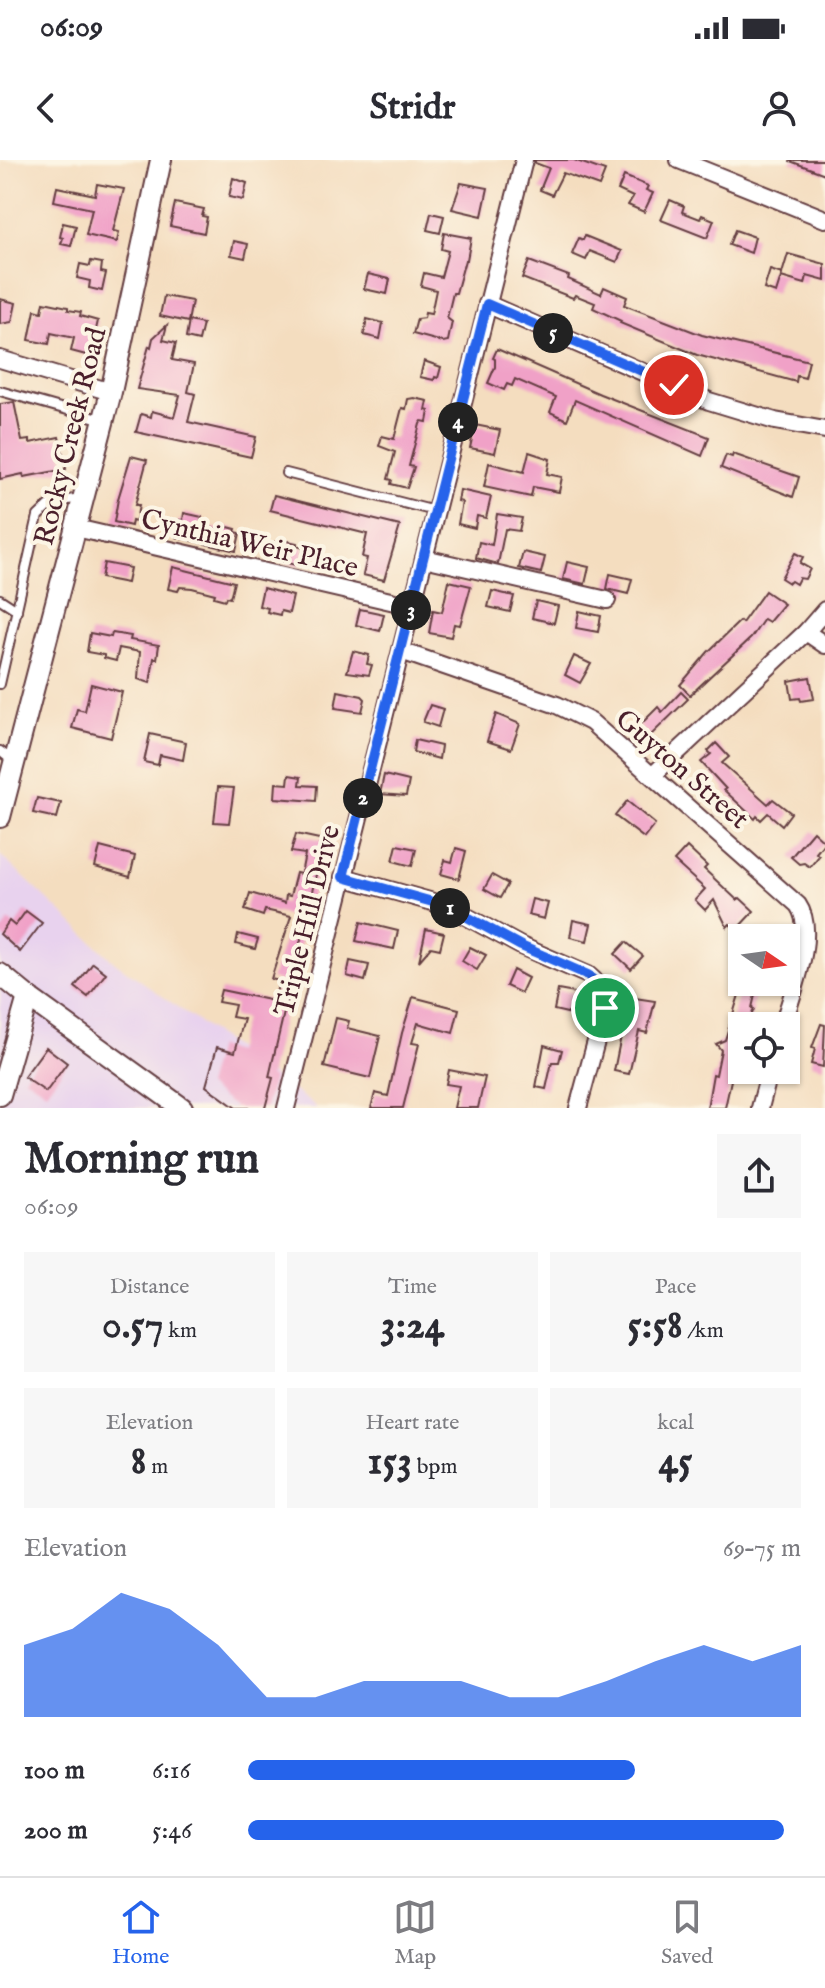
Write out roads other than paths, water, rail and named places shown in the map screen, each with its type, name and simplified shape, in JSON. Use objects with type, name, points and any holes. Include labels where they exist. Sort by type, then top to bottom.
[{"type":"street","name":"Rocky Creek Road","points":[[0,817],[7,756],[76,528],[104,420],[161,160]]},
{"type":"street","name":"Triple Hill Drive","points":[[286,1108],[524,160]]},
{"type":"street","points":[[679,160],[825,219]]},
{"type":"street","points":[[487,304],[709,401],[775,421],[825,430]]},
{"type":"street","points":[[0,359],[111,392]]},
{"type":"street","name":"Cynthia Weir Place","points":[[76,528],[412,606]]},
{"type":"street","points":[[424,558],[607,600]]},
{"type":"street","points":[[653,775],[806,632],[825,610]]},
{"type":"street","points":[[806,632],[825,645]]},
{"type":"street","name":"Guyton Street","points":[[401,651],[557,705],[584,718],[601,729],[801,909],[807,930],[787,1012]]},
{"type":"street","points":[[343,877],[447,906],[521,946],[596,981],[604,992],[605,1008],[578,1108]]},
{"type":"street","points":[[0,974],[182,1108]]},
{"type":"street","points":[[0,1095],[28,997]]},
{"type":"street","points":[[760,1108],[766,1084]]},
{"type":"lane","points":[[0,391],[104,420]]},
{"type":"lane","points":[[286,473],[435,511]]},
{"type":"lane","points":[[0,684],[38,516],[53,502],[83,498]]},
{"type":"lane","points":[[0,599],[17,610]]}]
